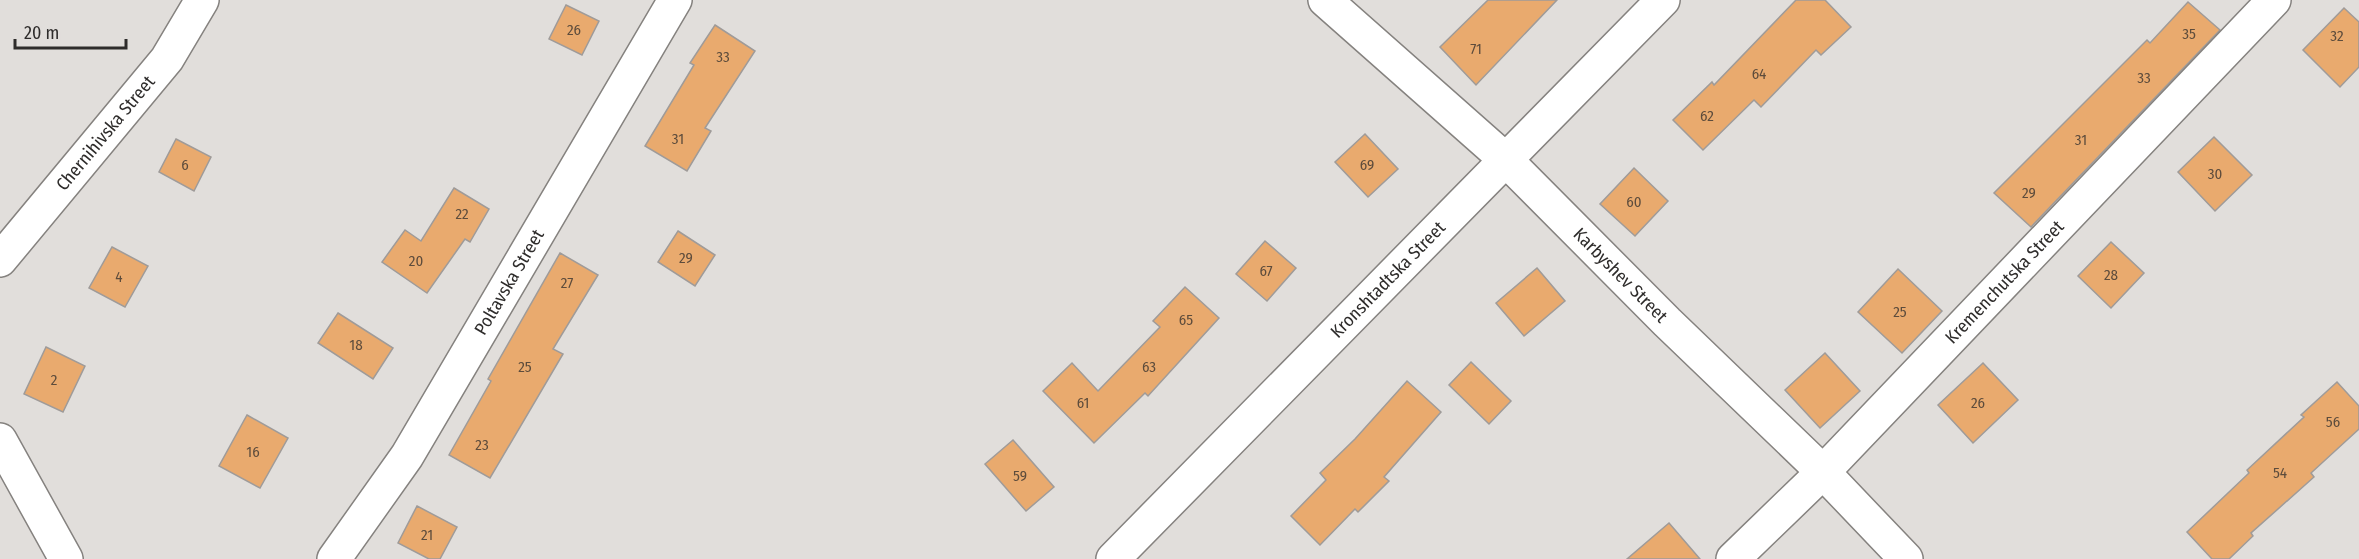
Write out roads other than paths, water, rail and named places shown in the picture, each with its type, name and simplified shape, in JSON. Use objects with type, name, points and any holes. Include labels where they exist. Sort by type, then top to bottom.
[{"type":"street","name":"Chernihivska Street","points":[[0,260],[167,59],[202,0]]},
{"type":"street","name":"Poltavska Street","points":[[334,559],[407,456],[675,0]]},
{"type":"street","name":"Karbyshev Street","points":[[1325,0],[1506,160],[1667,322],[1823,472],[1906,559]]},
{"type":"street","name":"Kronshtadtska Street","points":[[1113,559],[1663,0]]},
{"type":"street","name":"Kremenchutska Street","points":[[1732,559],[1823,472],[2274,0]]},
{"type":"street","points":[[0,440],[66,559]]}]
